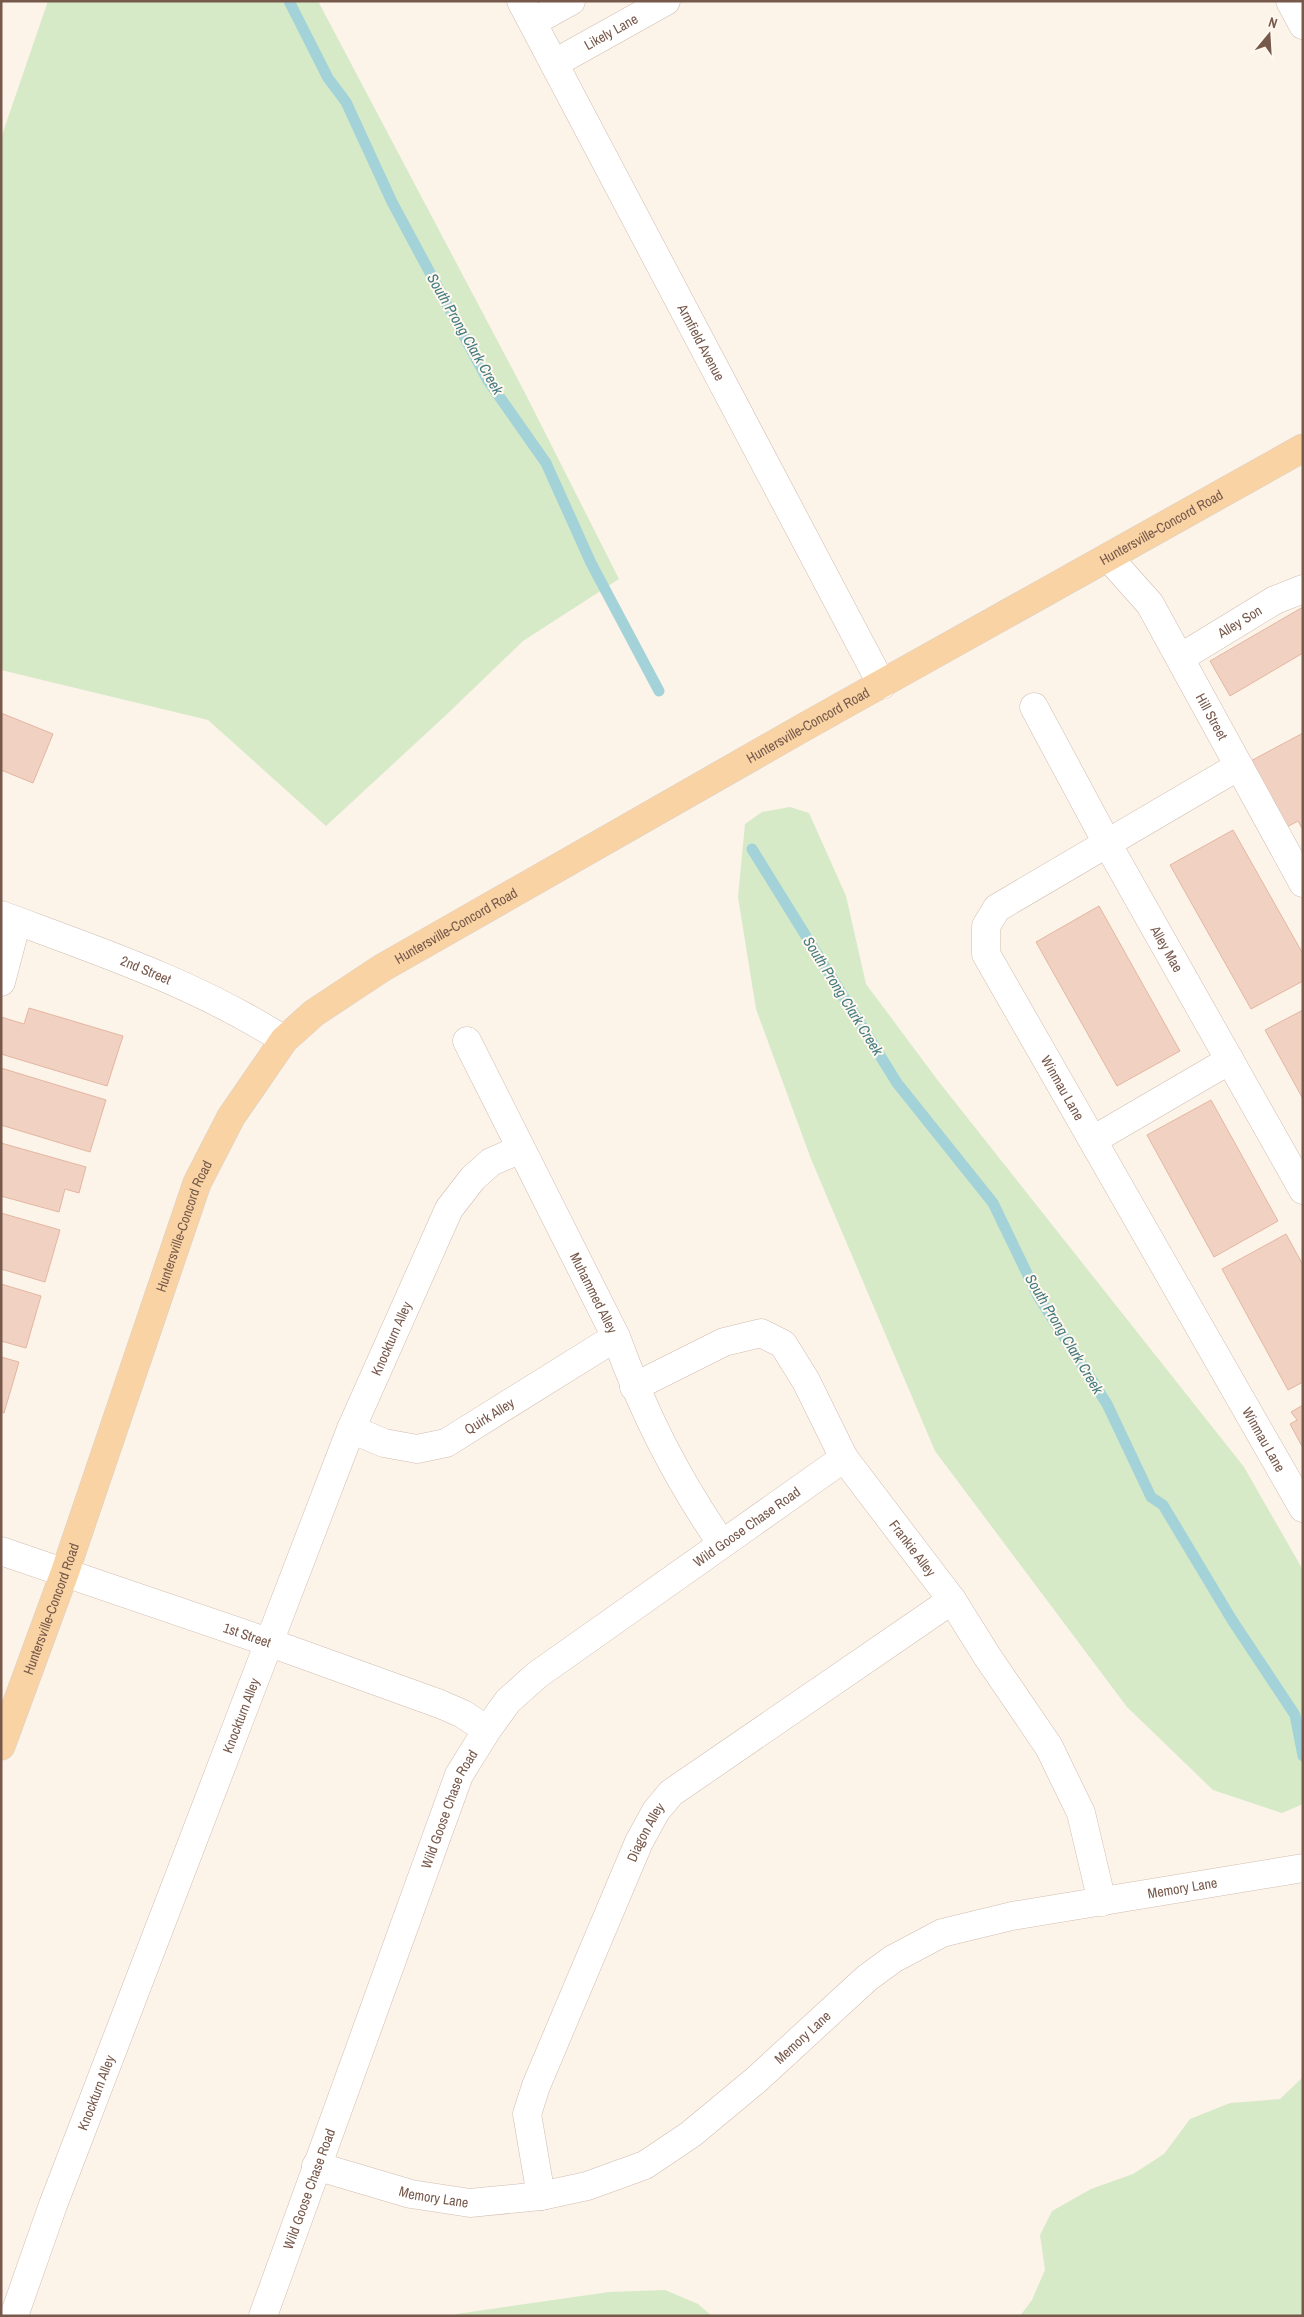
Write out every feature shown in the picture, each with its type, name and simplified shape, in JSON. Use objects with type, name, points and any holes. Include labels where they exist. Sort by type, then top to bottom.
[{"type":"main road","name":"Huntersville-Concord Road","points":[[1,1746],[65,1572],[197,1183],[231,1117],[284,1040],[314,1013],[382,968],[1303,448]]},
{"type":"street","points":[[527,12],[571,1]]},
{"type":"street","name":"Likely Lane","points":[[555,63],[666,1]]},
{"type":"street","points":[[1290,1],[1303,25]]},
{"type":"street","name":"Armfield Avenue","points":[[527,12],[882,684]]},
{"type":"street","name":"Hill Street","points":[[1109,558],[1150,604],[1303,883]]},
{"type":"street","name":"Alley Son","points":[[1180,658],[1275,600],[1303,589]]},
{"type":"street","name":"Alley Mae","points":[[1034,707],[1107,843],[1303,1190]]},
{"type":"street","name":"Winmau Lane","points":[[1239,766],[997,908],[986,926],[986,954],[1303,1508]]},
{"type":"street","points":[[1,982],[9,918]]},
{"type":"street","name":"2nd Street","points":[[9,918],[201,993],[244,1015],[284,1040]]},
{"type":"street","name":"Muhammed Alley","points":[[467,1041],[616,1337],[634,1386],[659,1440],[690,1498],[722,1544]]},
{"type":"street","points":[[1093,1140],[1230,1060]]},
{"type":"street","name":"Knockturn Alley","points":[[14,2316],[53,2205],[351,1429],[449,1209],[473,1178],[491,1162],[521,1149]]},
{"type":"street","name":"Frankie Alley","points":[[634,1386],[724,1342],[761,1333],[783,1344],[806,1381],[844,1458],[952,1600],[986,1656],[1049,1747],[1081,1813],[1102,1902]]},
{"type":"street","name":"Quirk Alley","points":[[351,1429],[384,1442],[417,1450],[446,1443],[616,1337]]},
{"type":"street","name":"Wild Goose Chase Road","points":[[263,2316],[459,1775],[487,1730],[508,1701],[536,1674],[844,1458]]},
{"type":"street","name":"1st Street","points":[[1,1551],[268,1642],[440,1704],[463,1714],[487,1730]]},
{"type":"street","name":"Diagon Alley","points":[[541,2196],[527,2114],[536,2086],[636,1851],[656,1811],[671,1793],[952,1600]]},
{"type":"street","name":"Memory Lane","points":[[316,2166],[411,2194],[470,2203],[541,2196],[587,2186],[646,2165],[692,2134],[756,2080],[867,1978],[893,1959],[942,1933],[1012,1916],[1303,1868]]},
{"type":"green space","points":[[48,1],[318,1],[525,393],[619,579],[523,641],[326,826],[208,720],[1,670],[1,138]]},
{"type":"green space","points":[[790,807],[809,813],[846,896],[866,984],[939,1082],[1244,1467],[1303,1570],[1303,1804],[1282,1813],[1213,1790],[1127,1707],[935,1451],[811,1159],[756,1009],[738,897],[745,824],[762,812]]},
{"type":"green space","points":[[1303,2077],[1303,2316],[1020,2316],[1032,2300],[1045,2270],[1040,2235],[1052,2211],[1091,2189],[1133,2174],[1164,2154],[1190,2119],[1230,2103],[1280,2099]]},
{"type":"green space","points":[[665,2290],[698,2304],[712,2316],[454,2316],[457,2314],[609,2292]]},
{"type":"building","points":[[1303,607],[1303,653],[1230,696],[1210,661]]},
{"type":"building","points":[[1,713],[53,734],[33,783],[1,770]]},
{"type":"building","points":[[1303,733],[1303,830],[1298,821],[1283,829],[1247,763]]},
{"type":"building","points":[[1233,830],[1303,954],[1303,981],[1251,1009],[1170,865]]},
{"type":"building","points":[[1099,906],[1180,1051],[1117,1086],[1036,942]]},
{"type":"building","points":[[29,1008],[123,1036],[107,1086],[1,1054],[1,1017],[24,1024]]},
{"type":"building","points":[[1303,1010],[1303,1099],[1265,1030]]},
{"type":"building","points":[[1,1068],[106,1100],[90,1152],[1,1125]]},
{"type":"building","points":[[1211,1100],[1278,1221],[1214,1257],[1147,1135]]},
{"type":"building","points":[[1,1143],[86,1167],[79,1193],[65,1189],[59,1212],[1,1196]]},
{"type":"building","points":[[1,1213],[60,1230],[45,1282],[1,1269]]},
{"type":"building","points":[[1286,1234],[1303,1265],[1303,1382],[1288,1390],[1222,1269]]},
{"type":"building","points":[[1,1284],[41,1296],[26,1348],[1,1341]]},
{"type":"building","points":[[1,1357],[19,1362],[4,1413],[1,1412]]},
{"type":"building","points":[[1303,1405],[1303,1448],[1290,1424],[1297,1420],[1291,1412]]},
{"type":"waterway","name":"South Prong Clark Creek","points":[[289,1],[328,78],[346,102],[392,202],[487,379],[546,463],[591,563],[659,691]]},
{"type":"waterway","name":"South Prong Clark Creek","points":[[752,849],[897,1083],[993,1203],[1038,1296],[1107,1404],[1151,1497],[1163,1505],[1232,1620],[1295,1715],[1303,1756]]}]
